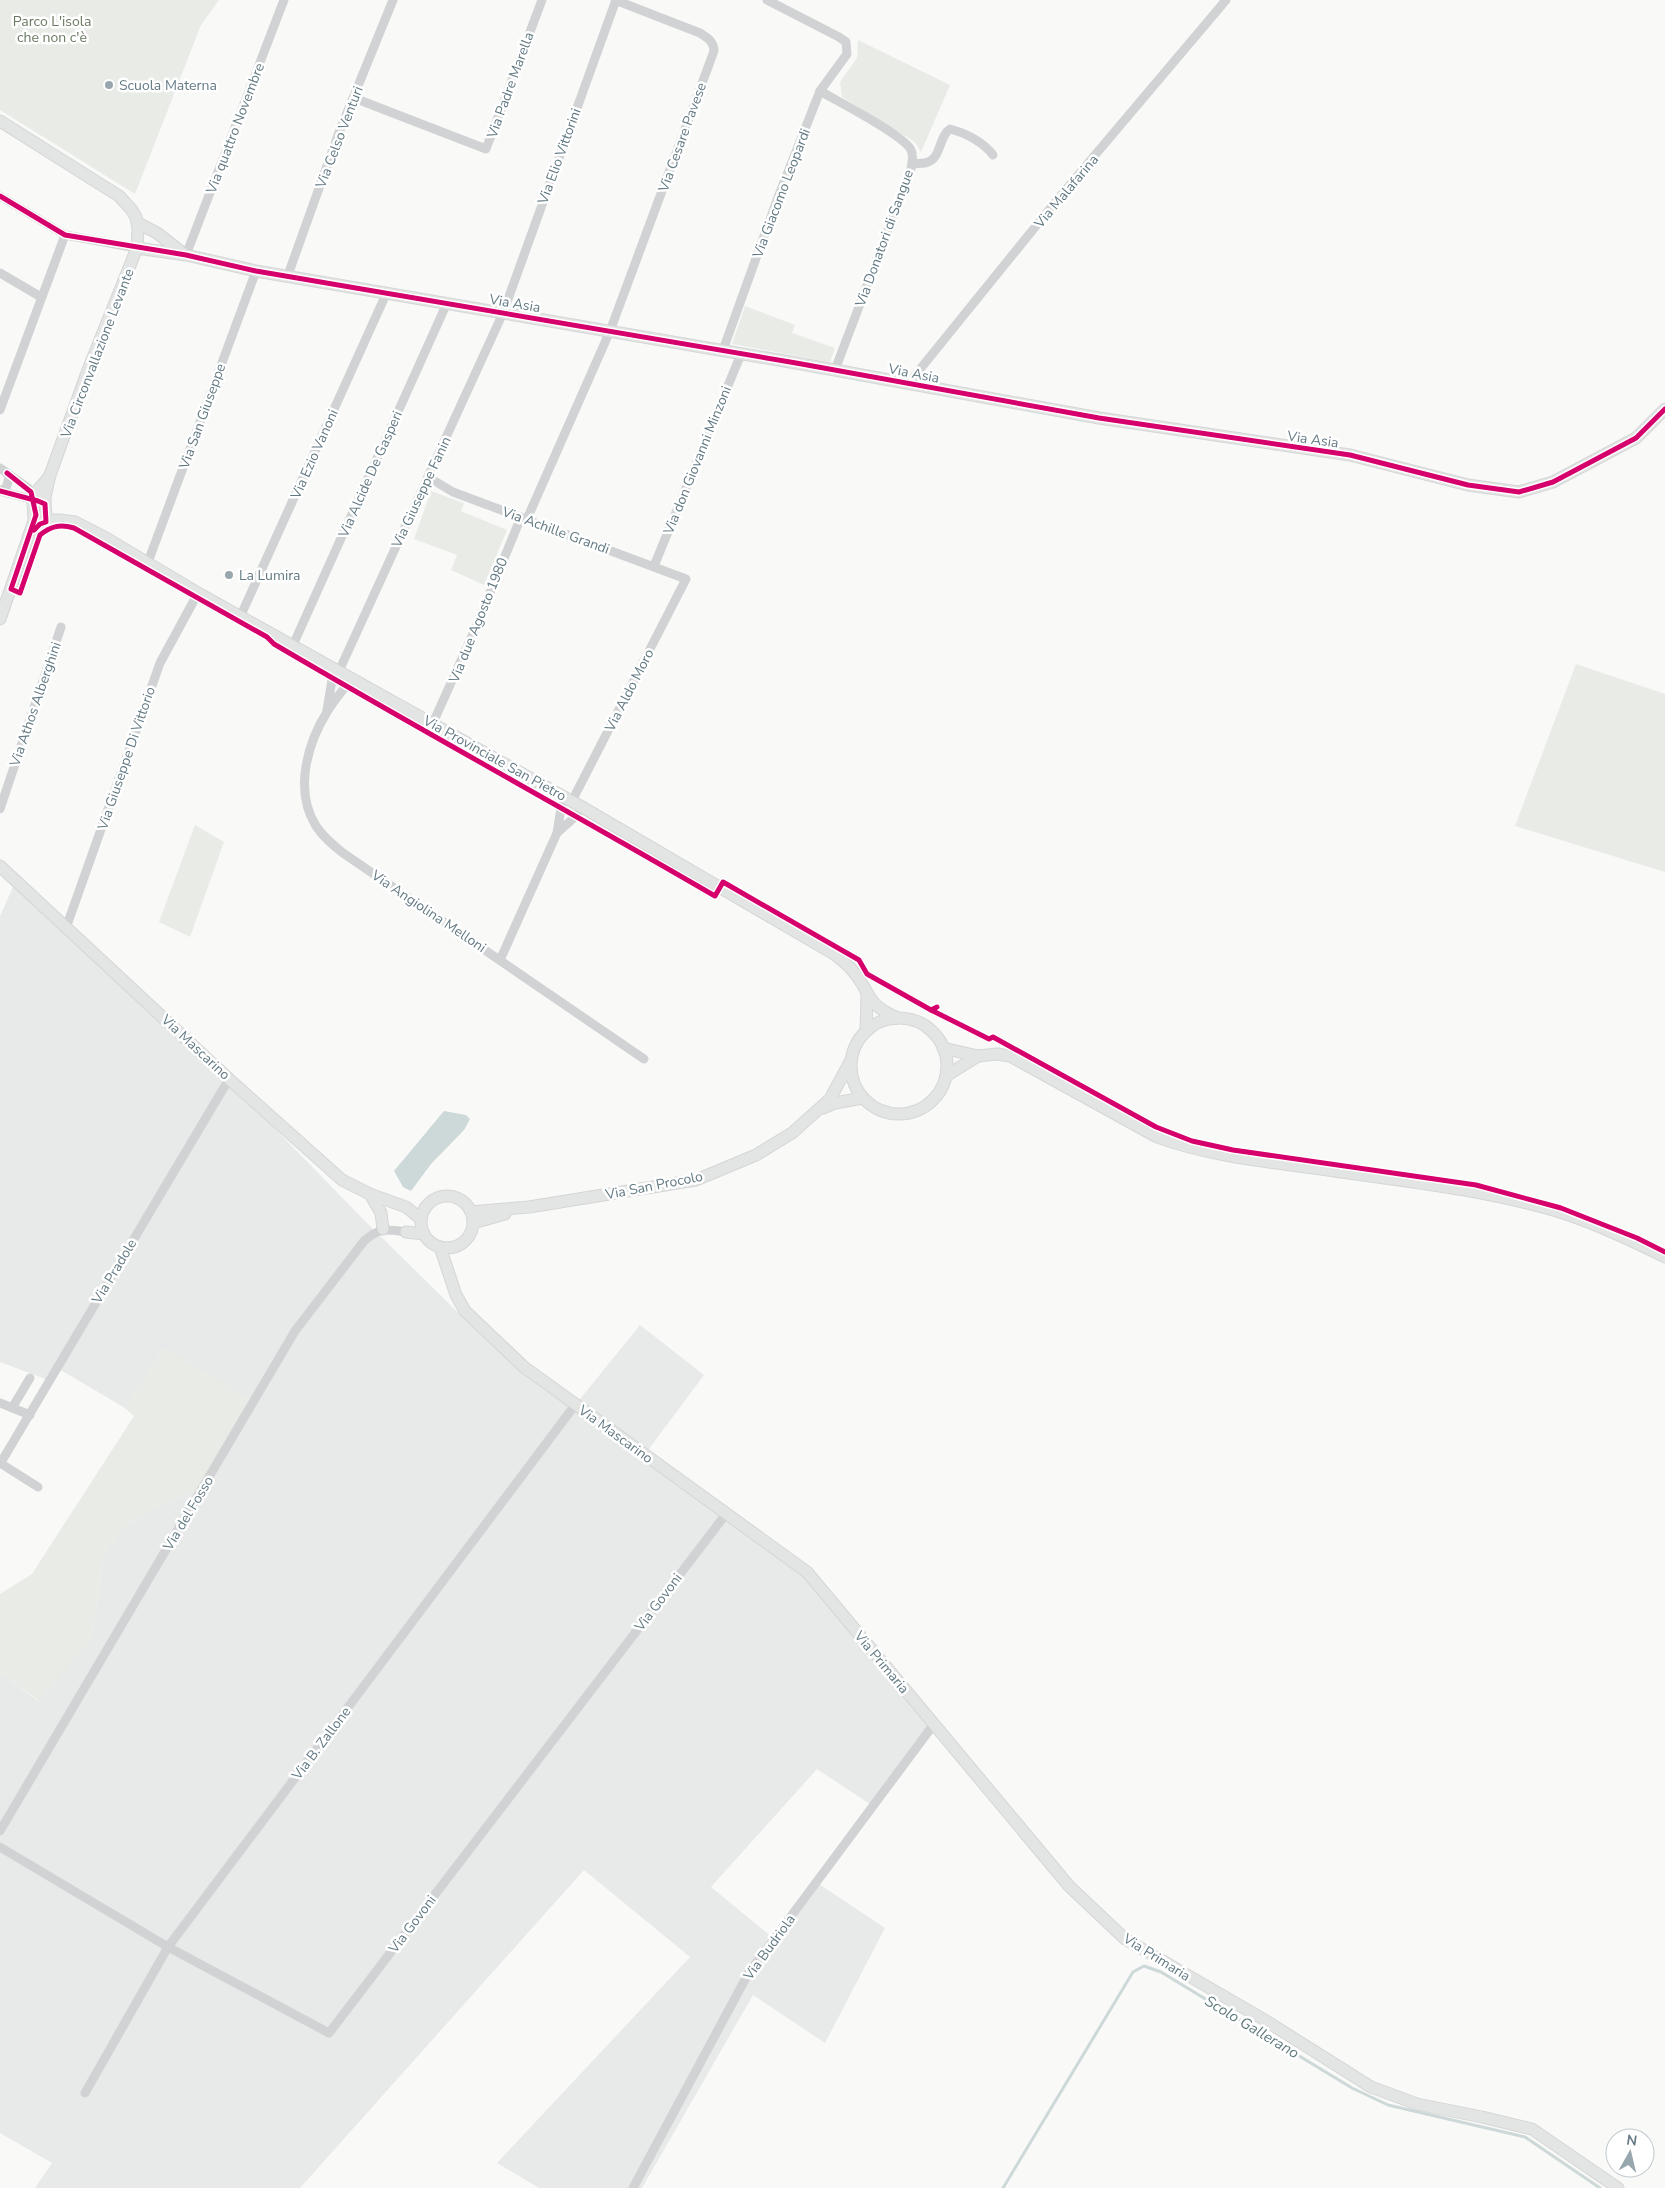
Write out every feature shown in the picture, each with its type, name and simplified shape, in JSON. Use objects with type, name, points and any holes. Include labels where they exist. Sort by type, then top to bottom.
[{"type":"street","name":"Via quattro Novembre","points":[[186,255],[284,0]]},
{"type":"street","name":"Via Celso Venturi","points":[[288,276],[338,135],[394,0]]},
{"type":"street","name":"Via Padre Marella","points":[[354,98],[486,149],[542,0]]},
{"type":"street","name":"Via Elio Vittorini","points":[[503,312],[615,0]]},
{"type":"street","name":"Via Cesare Pavese","points":[[610,331],[713,56],[714,45],[710,39],[690,28],[615,0]]},
{"type":"street","name":"Via Giacomo Leopardi","points":[[723,350],[777,200],[820,91],[847,54],[846,42],[767,0]]},
{"type":"street","name":"Via Malafarina","points":[[908,384],[1057,200],[1226,0]]},
{"type":"street","name":"Via Donatori di Sangue","points":[[820,91],[898,138],[910,148],[912,164],[835,370]]},
{"type":"street","points":[[0,121],[119,196],[132,209],[138,223]]},
{"type":"street","points":[[912,164],[928,162],[934,158],[946,132],[950,129],[986,147],[993,155]]},
{"type":"street","points":[[0,196],[65,235],[137,248]]},
{"type":"street","name":"Via Asia","points":[[138,223],[156,233],[186,255]]},
{"type":"street","name":"Via Circonvallazione Levante","points":[[0,619],[30,534],[38,504],[88,370],[137,248],[138,223]]},
{"type":"street","points":[[0,410],[65,235]]},
{"type":"street","name":"Via Asia","points":[[137,248],[186,255],[288,276],[723,350],[1099,418],[1350,455],[1468,485],[1519,492],[1553,482],[1636,438],[1665,409]]},
{"type":"street","name":"Via San Giuseppe","points":[[148,562],[256,270]]},
{"type":"street","points":[[0,273],[41,297]]},
{"type":"street","name":"Via Ezio Vanoni","points":[[241,615],[387,292]]},
{"type":"street","name":"Via Alcide De Gasperi","points":[[293,645],[447,303]]},
{"type":"street","name":"Via Giuseppe Fanin","points":[[337,669],[428,477],[503,312]]},
{"type":"street","name":"Via due Agosto 1980","points":[[433,723],[610,331]]},
{"type":"street","name":"Via don Giovanni Minzoni","points":[[654,566],[741,354]]},
{"type":"street","points":[[4,470],[28,488],[38,504]]},
{"type":"street","points":[[4,470],[9,478],[8,483],[0,491],[38,504],[75,522]]},
{"type":"street","name":"Via Achille Grandi","points":[[428,477],[453,492],[686,579]]},
{"type":"street","points":[[18,480],[32,485],[47,480]]},
{"type":"street","name":"Via Circonvallazione Levante","points":[[38,504],[46,522]]},
{"type":"street","points":[[30,534],[40,524],[51,520],[75,522]]},
{"type":"street","name":"Via Provinciale San Pietro","points":[[75,522],[148,562],[198,593],[241,615],[582,807],[834,954],[852,969],[862,983],[867,996]]},
{"type":"street","name":"Via Aldo Moro","points":[[557,833],[567,799],[686,579]]},
{"type":"street","name":"Via Giuseppe Di Vittorio","points":[[66,928],[160,663],[198,593]]},
{"type":"street","name":"Via Athos Alberghini","points":[[0,809],[61,627]]},
{"type":"street","name":"Via Angiolina Melloni","points":[[337,669],[326,713],[306,761],[304,776],[308,811],[326,839],[343,853],[644,1059]]},
{"type":"street","name":"Via Angiolina Melloni","points":[[326,713],[352,678]]},
{"type":"street","points":[[500,960],[557,833],[576,816],[582,807]]},
{"type":"street","name":"Via Mascarino","points":[[0,866],[229,1080],[342,1180],[370,1194],[406,1207]]},
{"type":"street","points":[[851,1060],[852,1077],[863,1098],[877,1109],[888,1113],[909,1113],[921,1109],[933,1100],[941,1089],[946,1076],[946,1057],[943,1048],[931,1031],[921,1024],[883,1012],[867,996]]},
{"type":"street","points":[[866,1031],[867,996]]},
{"type":"street","points":[[821,1108],[830,1099],[851,1060],[858,1040],[866,1031],[879,1022],[898,1018]]},
{"type":"street","points":[[943,1048],[978,1056],[997,1054],[1010,1056],[1157,1137],[1183,1147],[1467,1191],[1523,1202],[1580,1220],[1665,1256]]},
{"type":"street","points":[[946,1076],[978,1056]]},
{"type":"street","name":"Via Pradole","points":[[0,1463],[229,1080]]},
{"type":"street","points":[[821,1108],[835,1103],[863,1098]]},
{"type":"street","name":"Via San Procolo","points":[[472,1218],[696,1180],[756,1155],[792,1133],[821,1108]]},
{"type":"street","points":[[370,1194],[382,1213],[383,1229],[406,1232],[422,1226]]},
{"type":"street","points":[[453,1197],[461,1200],[472,1218],[467,1239],[453,1247],[440,1247],[432,1243],[422,1226],[406,1207],[425,1207],[438,1198],[453,1197]]},
{"type":"street","points":[[422,1226],[425,1207]]},
{"type":"street","name":"Via del Fosso","points":[[0,1831],[295,1332],[364,1240],[373,1233],[383,1229]]},
{"type":"street","name":"Via Mascarino","points":[[440,1247],[464,1311],[524,1368],[807,1572]]},
{"type":"street","points":[[449,1274],[453,1247]]},
{"type":"street","points":[[12,1408],[30,1378]]},
{"type":"street","points":[[0,1403],[30,1414]]},
{"type":"street","name":"Via B. Zallone","points":[[85,2093],[168,1947],[575,1405]]},
{"type":"street","points":[[0,1463],[38,1487]]},
{"type":"street","name":"Via Govoni","points":[[0,1847],[168,1947],[329,2033],[726,1514]]},
{"type":"street","name":"Via Primaria","points":[[807,1572],[1069,1886],[1125,1939],[1263,2019],[1372,2087],[1417,2104],[1482,2116],[1532,2129],[1618,2188]]},
{"type":"street","name":"Via Budriola","points":[[632,2188],[748,1974],[934,1724]]},
{"type":"shaded area","points":[[16,880],[244,1097],[364,1220],[481,1335],[541,1380],[576,1404],[640,1325],[704,1375],[643,1457],[811,1578],[939,1723],[876,1808],[817,1769],[711,1887],[773,1938],[816,1882],[885,1928],[825,2043],[753,1995],[642,2188],[539,2188],[497,2163],[690,1957],[584,1870],[300,2188],[35,2188],[52,2163],[0,2133],[0,1672],[37,1700],[90,1642],[98,1600],[103,1555],[124,1527],[155,1507],[198,1490],[164,1348],[125,1408],[59,1369],[48,1380],[0,1362],[0,916]]},
{"type":"shaded area","points":[[444,1111],[466,1115],[470,1119],[464,1130],[431,1164],[411,1191],[403,1187],[394,1171]]},
{"type":"green space","name":"Parco L'isola che non c'è","points":[[0,0],[219,0],[201,25],[135,194],[0,110]]},
{"type":"green space","points":[[858,40],[950,85],[921,152],[915,142],[842,97],[840,82],[857,58]]},
{"type":"green space","points":[[745,306],[795,325],[792,333],[835,348],[830,362],[732,344]]},
{"type":"green space","points":[[431,491],[464,503],[461,511],[507,530],[484,585],[451,570],[457,555],[414,539]]},
{"type":"green space","points":[[1576,664],[1665,694],[1665,872],[1515,826]]},
{"type":"green space","points":[[195,825],[224,842],[190,937],[159,922]]},
{"type":"green space","points":[[164,1348],[250,1399],[198,1490],[155,1507],[124,1527],[103,1555],[98,1600],[90,1642],[38,1700],[0,1672],[0,1594],[32,1574],[134,1416],[125,1408]]},
{"type":"waterway","name":"Scolo Gallerano","points":[[1003,2188],[1133,1972],[1144,1966],[1161,1972],[1352,2088],[1388,2105],[1525,2137],[1600,2188]]},
{"type":"cycle path","points":[[0,196],[65,235],[186,255],[256,271],[796,363],[1099,418],[1350,455],[1468,485],[1519,492],[1553,482],[1636,438],[1665,409]]},
{"type":"cycle path","points":[[7,473],[31,492],[36,515],[11,589],[20,593],[40,535],[56,527],[74,528],[267,637],[274,644],[329,676],[715,896],[723,882],[859,960],[867,974],[931,1010],[937,1007]]},
{"type":"cycle path","points":[[0,491],[45,504],[46,522],[40,524],[34,530]]},
{"type":"cycle path","points":[[931,1010],[989,1039],[993,1037],[1156,1127],[1192,1141],[1233,1150],[1476,1185],[1561,1208],[1637,1238],[1665,1252]]},
{"type":"place","name":"Scuola Materna","points":[[109,85]]},
{"type":"place","name":"La Lumira","points":[[229,575]]}]
